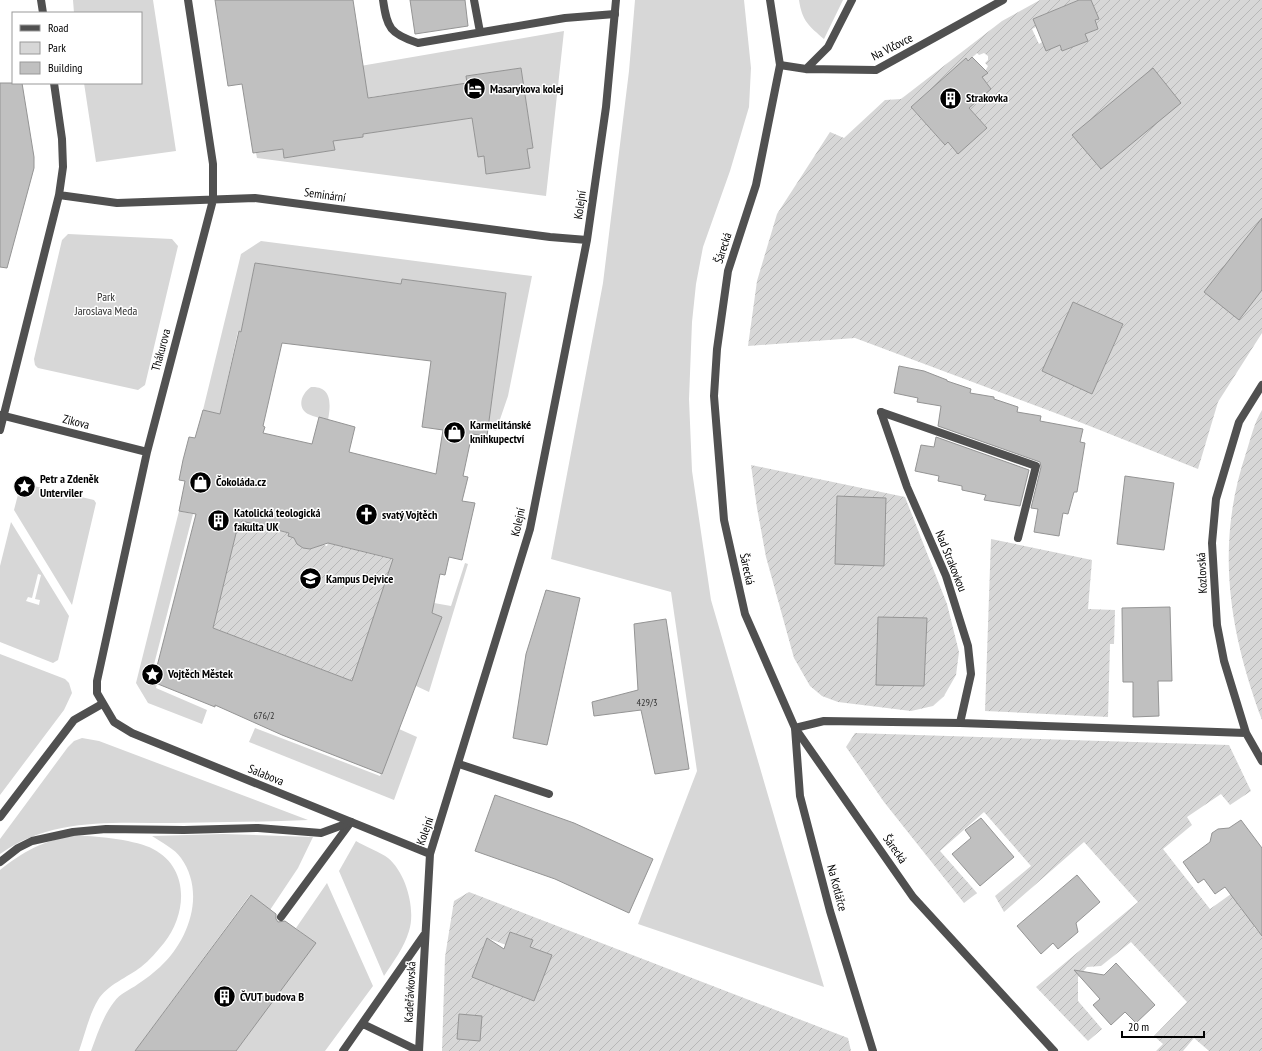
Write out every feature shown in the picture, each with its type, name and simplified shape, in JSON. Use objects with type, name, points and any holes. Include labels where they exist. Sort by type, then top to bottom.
[{"type":"street","points":[[41,0],[43,12]]},
{"type":"street","name":"Thákurova","points":[[102,704],[97,693],[97,681],[147,452],[213,200],[213,164],[188,0]]},
{"type":"street","points":[[383,0],[385,18],[391,30],[405,39],[418,43],[565,18],[615,14]]},
{"type":"street","points":[[474,0],[480,32]]},
{"type":"street","name":"Kolejní","points":[[343,1051],[424,934],[430,854],[459,764],[530,529],[587,240],[606,107],[616,0]]},
{"type":"street","name":"Šárecká","points":[[770,0],[780,65],[756,184],[728,271],[717,349],[714,396],[724,520],[745,614],[795,728],[913,897],[1054,1051]]},
{"type":"street","points":[[806,69],[828,47],[852,0]]},
{"type":"street","name":"Na Vlčovce","points":[[780,65],[806,69],[876,70],[1003,0]]},
{"type":"street","points":[[0,430],[2,416],[58,195],[63,167],[62,146],[54,84]]},
{"type":"street","name":"Seminární","points":[[58,195],[117,203],[255,198],[550,237],[587,240]]},
{"type":"street","name":"Kozlovská","points":[[1262,385],[1239,422],[1216,499],[1212,543],[1217,625],[1224,661],[1246,733],[1262,760]]},
{"type":"street","name":"Nad Strakovkou","points":[[960,723],[971,674],[968,646],[946,576],[907,487],[881,412],[1036,466],[1018,538]]},
{"type":"street","name":"Zikova","points":[[2,416],[147,452]]},
{"type":"street","points":[[0,817],[74,720],[102,704]]},
{"type":"street","name":"Salabova","points":[[102,704],[114,722],[132,733],[430,854]]},
{"type":"street","points":[[795,728],[824,721],[960,723],[1246,733]]},
{"type":"street","name":"Na Kotlářce","points":[[795,728],[800,796],[830,911],[873,1051]]},
{"type":"street","points":[[459,764],[549,794]]},
{"type":"street","points":[[0,862],[18,848],[32,841],[74,832],[106,829],[184,830],[258,828],[321,832],[351,822]]},
{"type":"street","points":[[281,917],[351,822]]},
{"type":"street","name":"Kadeřávkovská","points":[[419,1051],[424,934]]},
{"type":"street","points":[[363,1024],[419,1051]]},
{"type":"green space","points":[[73,0],[153,0],[176,151],[96,162],[84,84],[142,84],[142,12],[74,12]]},
{"type":"green space","points":[[635,0],[744,0],[751,68],[749,107],[730,171],[703,247],[696,284],[692,322],[689,399],[692,471],[711,600],[824,987],[638,924],[697,771],[671,592],[551,559],[603,283],[629,71]]},
{"type":"green space","points":[[799,0],[843,0],[824,39],[804,18]]},
{"type":"green space","points":[[1040,0],[1079,0],[1033,19],[1036,27],[1032,29],[1039,44],[1042,42],[1046,50],[1060,45],[1062,51],[1087,41],[1085,34],[1098,29],[1095,20],[1098,19],[1086,0],[1262,0],[1262,333],[1218,402],[1198,469],[1082,423],[855,338],[748,346],[757,281],[777,214],[830,132],[844,138],[885,100],[901,99],[1002,21]],"holes":[[[977,53],[979,55],[984,53],[988,56],[988,60],[985,63],[988,66],[982,77],[991,89],[969,108],[987,128],[958,153],[948,142],[945,145],[911,107],[966,59],[968,61]],[[1073,302],[1123,325],[1092,394],[1042,371]]]},
{"type":"green space","points":[[564,31],[546,196],[257,158],[256,153],[283,149],[284,158],[335,150],[333,141],[363,137],[363,134],[472,118],[478,156],[484,156],[487,174],[530,168],[527,149],[533,148],[521,68],[466,76],[467,83],[358,99],[343,69]]},
{"type":"green space","name":"Park Jaroslava Meda","points":[[68,234],[172,239],[178,246],[145,385],[138,390],[38,368],[35,365],[34,359],[62,240]]},
{"type":"green space","points":[[261,241],[532,276],[508,396],[496,431],[488,428],[506,293],[402,279],[401,284],[255,263],[241,332],[238,331],[220,414],[203,410],[241,254]]},
{"type":"green space","points":[[311,387],[323,389],[326,393],[330,408],[328,420],[308,414],[302,408],[301,404],[303,396]]},
{"type":"green space","points":[[1262,410],[1262,720],[1241,654],[1234,621],[1230,588],[1229,554],[1231,521],[1236,487],[1253,431]]},
{"type":"green space","points":[[751,465],[905,497],[947,604],[959,652],[956,675],[944,696],[933,706],[911,711],[838,702],[822,696],[810,686],[794,658],[766,557]]},
{"type":"green space","points":[[21,483],[94,500],[96,503],[72,605],[14,510]]},
{"type":"green space","points":[[266,501],[260,526],[289,533],[288,536],[294,538],[302,547],[309,549],[321,544],[327,546],[328,543],[414,565],[352,681],[213,628],[238,525],[241,525],[245,505]]},
{"type":"green space","points":[[179,511],[193,514],[151,676],[154,678],[153,682],[157,684],[156,688],[207,710],[202,724],[148,703],[136,683]]},
{"type":"green space","points":[[11,522],[69,616],[58,660],[53,663],[0,642],[0,566]],"holes":[[[38,574],[41,575],[35,599],[40,600],[39,605],[26,601],[28,597],[32,598]]]},
{"type":"green space","points":[[991,539],[1092,560],[1088,609],[1115,610],[1114,644],[1110,644],[1108,717],[985,711]]},
{"type":"green space","points":[[465,563],[468,564],[429,692],[414,685],[442,617],[432,613],[434,603],[451,606]]},
{"type":"green space","points":[[0,654],[65,679],[69,683],[72,693],[64,710],[0,795]]},
{"type":"green space","points":[[255,728],[380,776],[399,729],[417,737],[394,800],[249,742]]},
{"type":"green space","points":[[855,733],[1229,745],[1251,791],[1230,805],[1221,794],[1187,817],[1192,825],[1163,849],[1210,909],[1231,894],[1241,909],[1262,919],[1254,927],[1262,935],[1262,1051],[1209,1051],[1194,1038],[1183,1051],[1156,1051],[1163,1044],[1154,1036],[1187,1002],[1131,942],[1101,966],[1087,967],[1078,977],[1078,1001],[1102,1029],[1088,1041],[1036,987],[1138,902],[1084,842],[1004,912],[995,896],[1031,866],[984,812],[940,851],[977,893],[964,903],[884,802],[846,747]]},
{"type":"green space","points":[[82,738],[99,741],[308,820],[258,822],[106,823],[84,825],[62,828],[40,834],[20,842],[0,854],[0,839],[68,747],[74,741]]},
{"type":"green space","points":[[223,834],[313,837],[298,868],[270,910],[250,895],[135,1051],[91,1051],[103,1019],[110,1007],[116,999],[152,974],[170,956],[179,944],[191,916],[193,901],[192,886],[188,872],[181,858],[175,852],[152,836]]},
{"type":"green space","points":[[73,836],[102,837],[136,843],[153,849],[165,857],[174,868],[179,879],[181,892],[177,919],[172,931],[164,943],[150,958],[141,967],[107,990],[98,1000],[87,1025],[79,1051],[0,1051],[0,870],[25,852],[52,841]]},
{"type":"green space","points":[[356,841],[388,858],[400,873],[408,892],[411,912],[409,931],[398,955],[384,976],[339,871]]},
{"type":"green space","points":[[327,883],[373,986],[325,1051],[236,1051],[315,943],[296,928]]},
{"type":"green space","points":[[469,892],[848,1038],[851,1051],[442,1051],[445,957],[454,901]],"holes":[[[511,932],[533,940],[530,947],[551,955],[534,1001],[473,977],[487,938],[506,945]],[[459,1014],[481,1016],[480,1041],[457,1039]]]},
{"type":"building","name":"Masarykova kolej","points":[[215,0],[353,0],[368,98],[467,83],[466,76],[521,68],[533,148],[527,149],[530,168],[486,174],[484,156],[478,157],[472,118],[363,134],[363,137],[333,141],[335,150],[284,158],[283,149],[253,153],[242,84],[228,86]]},
{"type":"building","points":[[410,0],[465,0],[468,26],[415,34]]},
{"type":"building","points":[[1079,0],[1091,0],[1099,19],[1095,20],[1098,29],[1085,34],[1088,41],[1062,51],[1060,45],[1046,51],[1033,19]]},
{"type":"building","name":"Strakovka","points":[[972,57],[988,73],[982,77],[991,89],[969,108],[987,128],[958,154],[948,142],[945,145],[911,107],[966,58],[968,61]]},
{"type":"building","points":[[1153,68],[1181,103],[1101,169],[1072,135]]},
{"type":"building","points":[[0,83],[12,83],[22,84],[34,157],[34,168],[7,268],[0,267]]},
{"type":"building","points":[[1262,218],[1262,290],[1239,320],[1204,292]]},
{"type":"building","name":"Katolická teologická fakulta UK","points":[[255,263],[401,284],[402,279],[506,293],[487,436],[472,434],[463,476],[468,477],[462,501],[475,503],[462,560],[449,557],[445,575],[440,574],[432,613],[442,617],[382,774],[282,735],[215,705],[215,707],[153,682],[196,514],[179,511],[185,481],[179,480],[183,460],[189,437],[195,438],[203,410],[220,414],[239,331],[241,332]],"holes":[[[282,343],[431,361],[422,427],[443,430],[436,474],[349,452],[355,427],[319,417],[312,444],[263,433],[265,427],[263,426]],[[242,521],[289,533],[288,536],[294,538],[297,544],[303,548],[310,549],[328,543],[393,559],[352,681],[213,628],[238,525],[241,525]]]},
{"type":"building","points":[[1073,302],[1123,324],[1092,394],[1042,371]]},
{"type":"building","points":[[899,366],[924,371],[971,389],[970,393],[994,397],[994,399],[1018,407],[1017,412],[1041,416],[1040,421],[1083,429],[1080,442],[1085,443],[1077,492],[1074,492],[1068,514],[1063,513],[1059,536],[1034,532],[1038,509],[1031,508],[1041,467],[1040,462],[938,426],[941,406],[917,402],[918,398],[894,393]]},
{"type":"building","points":[[936,437],[1029,470],[1020,506],[984,500],[986,495],[962,490],[962,486],[938,481],[939,476],[915,471],[921,445],[934,447]]},
{"type":"building","points":[[1125,476],[1174,483],[1164,550],[1117,544]]},
{"type":"building","points":[[837,496],[886,498],[884,566],[835,564]]},
{"type":"building","points":[[546,590],[580,598],[547,745],[513,738],[526,654]]},
{"type":"building","points":[[1170,607],[1172,681],[1158,681],[1159,716],[1133,717],[1133,682],[1123,682],[1122,608]]},
{"type":"building","points":[[878,617],[927,618],[924,686],[876,685]]},
{"type":"building","points":[[666,619],[689,769],[655,774],[641,710],[594,716],[592,702],[638,690],[634,624]]},
{"type":"building","points":[[495,795],[574,823],[653,859],[629,913],[555,879],[475,851]]},
{"type":"building","points":[[981,818],[1014,857],[980,886],[952,854],[971,838],[965,830]]},
{"type":"building","points":[[1241,820],[1262,848],[1262,936],[1225,887],[1215,894],[1204,879],[1198,883],[1183,862],[1210,842],[1212,833],[1218,829],[1229,828]]},
{"type":"building","points":[[1077,875],[1100,902],[1076,923],[1078,932],[1058,949],[1053,943],[1041,954],[1017,926]]},
{"type":"building","name":"ČVUT budova B","points":[[251,895],[276,914],[276,919],[278,922],[285,921],[316,943],[236,1051],[135,1051]]},
{"type":"building","points":[[510,932],[533,940],[530,947],[552,955],[534,1001],[472,977],[487,938],[504,949]]},
{"type":"building","points":[[1116,963],[1155,1005],[1136,1023],[1125,1012],[1111,1025],[1093,1005],[1100,999],[1074,970],[1104,975]]},
{"type":"building","points":[[459,1014],[482,1016],[480,1041],[457,1039]]},
{"type":"place","name":"Masarykova kolej","points":[[475,89]]},
{"type":"place","name":"Strakovka","points":[[951,98]]},
{"type":"place","name":"Karmelitánské knihkupectví","points":[[455,432]]},
{"type":"place","name":"Čokoláda.cz","points":[[200,482]]},
{"type":"place","name":"Petr a Zdeněk Unterviler","points":[[25,486]]},
{"type":"place","name":"svatý Vojtěch","points":[[367,515]]},
{"type":"place","name":"Katolická teologická fakulta UK","points":[[218,520]]},
{"type":"place","name":"Kampus Dejvice","points":[[310,579]]},
{"type":"place","name":"Vojtěch Městek","points":[[152,674]]},
{"type":"place","name":"ČVUT budova B","points":[[225,997]]}]
